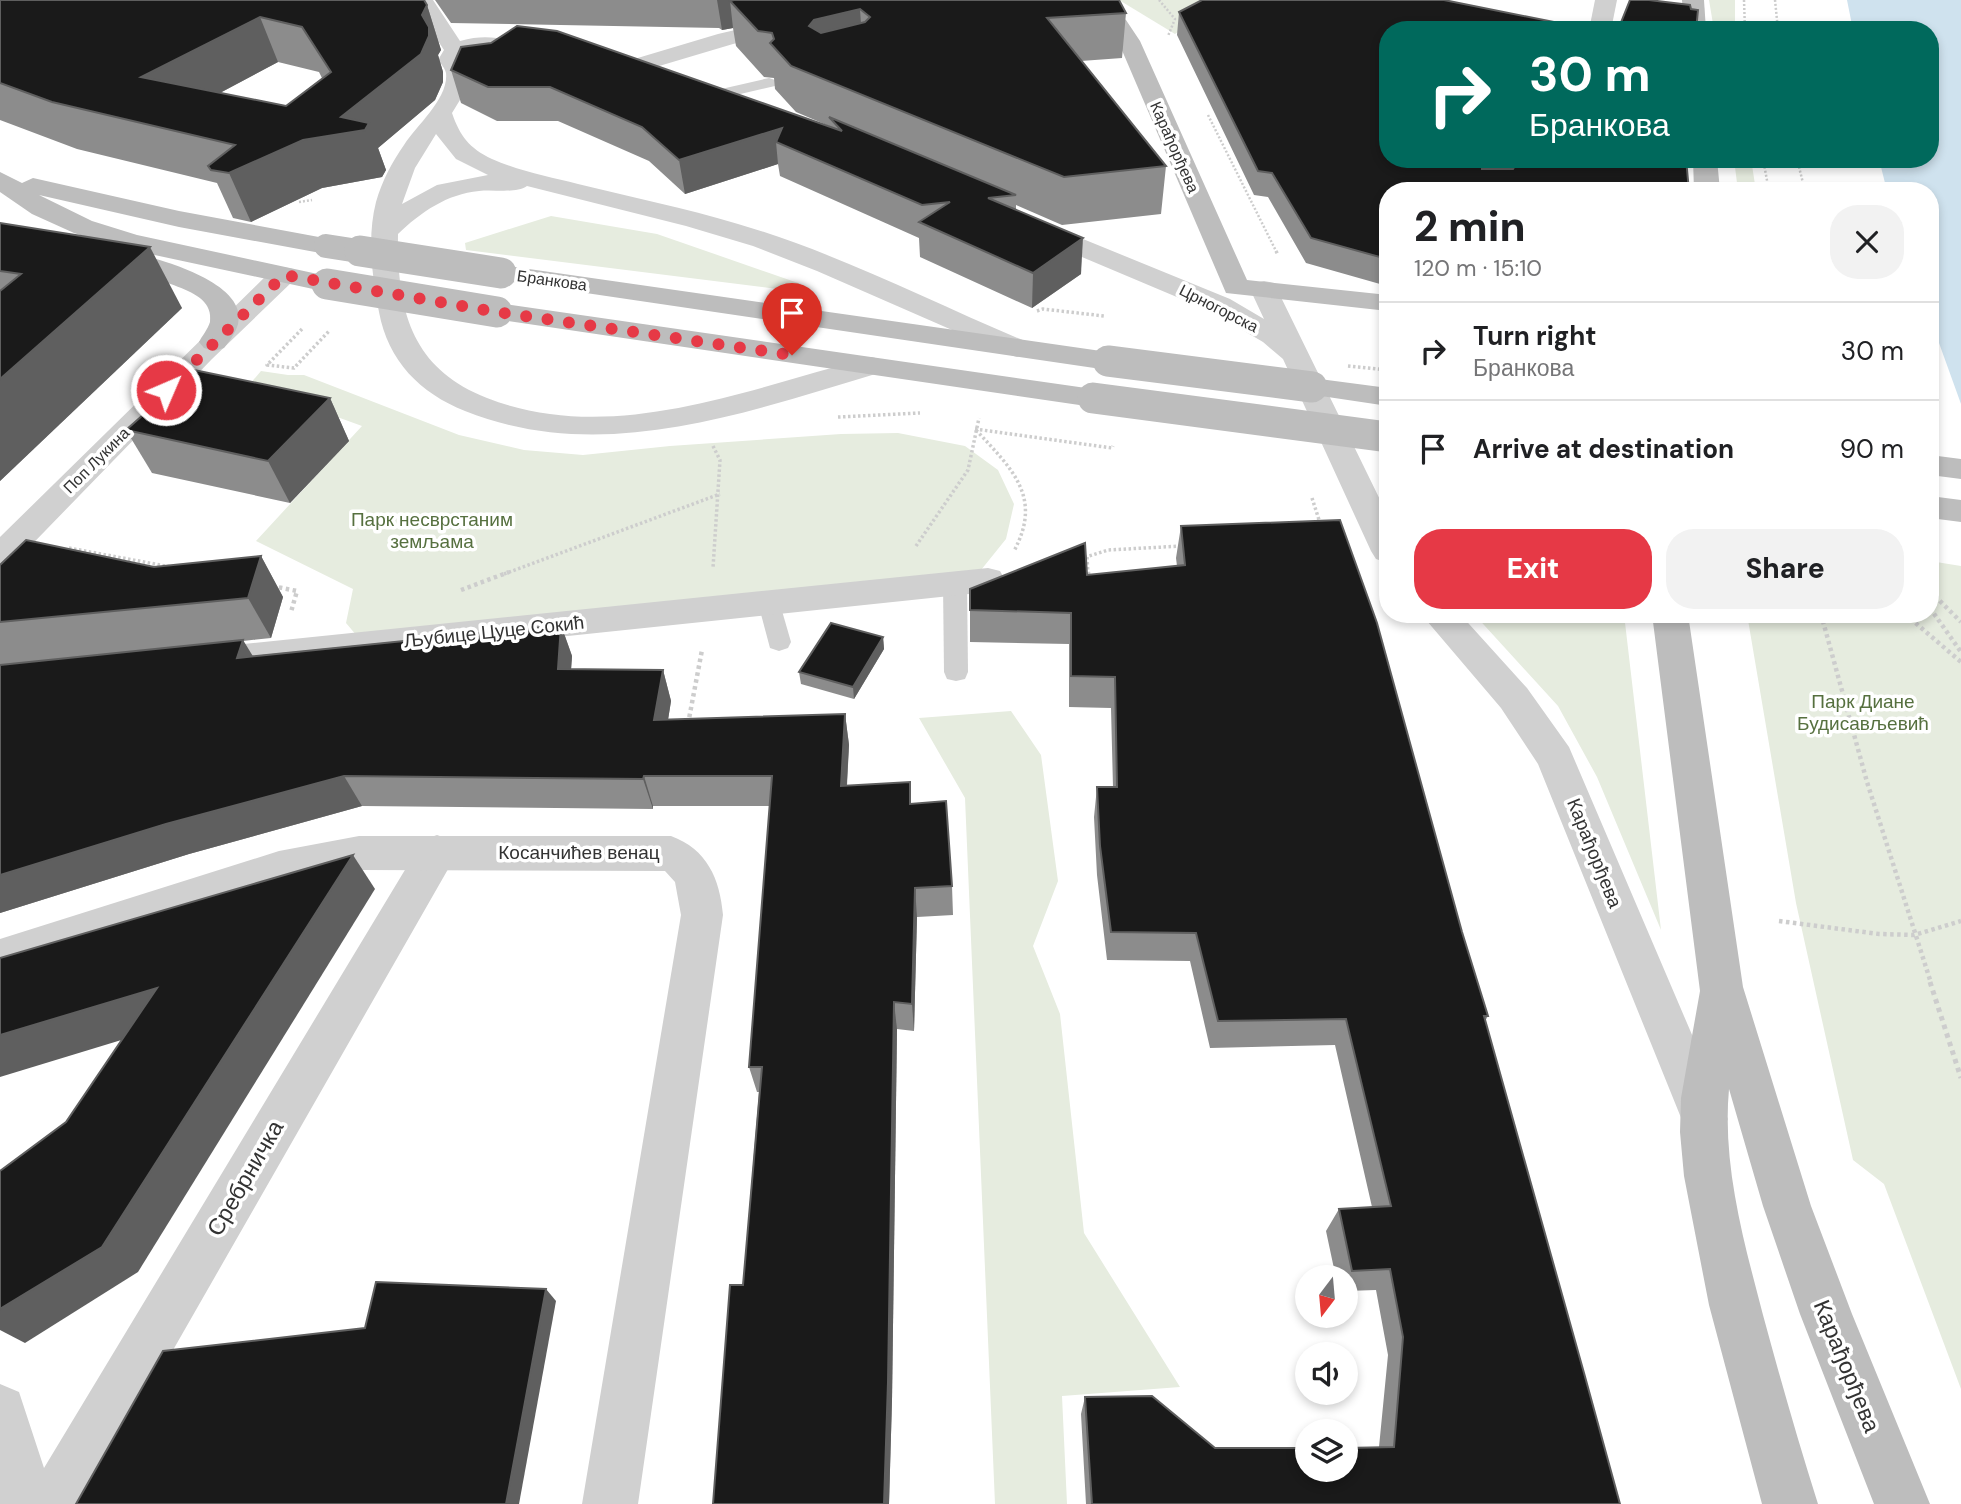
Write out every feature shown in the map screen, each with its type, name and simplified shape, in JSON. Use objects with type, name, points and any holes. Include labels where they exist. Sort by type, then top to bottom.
[{"type":"main road","name":"Карађорђева","points":[[1080,0],[1118,25],[1129,41],[1250,288]]},
{"type":"main road","points":[[1693,0],[1694,21]]},
{"type":"main road","name":"Бранкова","points":[[0,179],[41,208],[83,227],[131,242],[327,284],[497,312],[1093,398],[1379,436]]},
{"type":"main road","name":"Бранкова","points":[[0,179],[179,219],[326,246],[1108,361],[1379,396]]},
{"type":"main road","points":[[83,227],[99,242],[115,251],[186,279],[214,296],[222,308],[224,322],[214,342]]},
{"type":"main road","points":[[1250,288],[1379,302]]},
{"type":"main road","points":[[1939,466],[1961,469]]},
{"type":"main road","points":[[1939,508],[1961,511]]},
{"type":"main road","name":"Карађорђева","points":[[1671,623],[1721,987],[1787,1206],[1826,1314],[1902,1504]]},
{"type":"main road","name":"Карађорђева","points":[[1721,987],[1705,1076],[1705,1119],[1711,1194],[1720,1244],[1763,1416],[1790,1504]]},
{"type":"street","points":[[422,0],[453,60],[440,113],[422,136],[401,171],[389,203],[385,264],[395,328],[412,363],[450,393],[475,406],[532,421],[573,425],[646,421],[710,411],[872,366]]},
{"type":"street","points":[[639,65],[726,40],[889,0]]},
{"type":"street","points":[[1603,21],[1606,0]]},
{"type":"street","points":[[416,29],[453,60],[481,70],[520,54],[483,42],[453,60]]},
{"type":"street","points":[[613,62],[639,65],[702,84],[758,108]]},
{"type":"street","points":[[440,113],[450,141],[457,149],[494,169],[760,239],[869,281],[1017,348]]},
{"type":"street","points":[[387,229],[424,198],[445,190],[488,183],[543,184]]},
{"type":"street","name":"Црногорска","points":[[1017,220],[1220,305],[1273,336],[1295,355]]},
{"type":"street","name":"Црногорска","points":[[1137,269],[1250,288]]},
{"type":"street","name":"Поп Лукина","points":[[0,558],[284,275]]},
{"type":"street","name":"Карађорђева","points":[[1250,288],[1295,355],[1379,532]]},
{"type":"street","name":"Љубице Цуце Сокић","points":[[186,663],[972,582]]},
{"type":"street","name":"Карађорђева","points":[[1447,623],[1514,698],[1555,758],[1705,1119]]},
{"type":"street","name":"Сребрничка","points":[[54,1504],[437,852]]},
{"type":"street","name":"Косанчићев венац","points":[[0,958],[279,869],[359,853],[671,853],[693,870],[701,892],[702,915],[610,1504]]},
{"type":"street","points":[[0,1411],[27,1504]]},
{"type":"lane","points":[[702,84],[769,82]]},
{"type":"lane","points":[[956,672],[972,582]]},
{"type":"lane","points":[[770,603],[779,642]]},
{"type":"path","points":[[1159,0],[1175,19],[1168,36]]},
{"type":"path","points":[[1744,0],[1745,21]]},
{"type":"path","points":[[1775,0],[1777,21]]},
{"type":"path","points":[[1204,107],[1264,226]]},
{"type":"path","points":[[302,329],[267,365],[294,368],[333,327]]},
{"type":"path","points":[[825,418],[926,412]]},
{"type":"path","points":[[970,412],[981,413]]},
{"type":"path","points":[[975,429],[1026,437]]},
{"type":"path","points":[[972,582],[1018,545],[1026,524],[1028,505],[1012,469],[975,429]]},
{"type":"path","points":[[886,590],[968,470],[975,429]]},
{"type":"path","points":[[687,731],[709,609],[720,494],[720,460],[708,437]]},
{"type":"path","points":[[450,594],[720,494]]},
{"type":"path","points":[[1077,560],[1108,550],[1190,545]]},
{"type":"path","points":[[63,546],[180,569]]},
{"type":"path","points":[[1087,557],[1090,582]]},
{"type":"path","points":[[271,586],[297,591],[279,653]]},
{"type":"path","points":[[1939,600],[1961,622]]},
{"type":"path","points":[[1939,621],[1961,652]]},
{"type":"path","points":[[1823,623],[1867,782],[1961,1078]]},
{"type":"path","points":[[1917,623],[1961,662]]},
{"type":"path","points":[[1779,921],[1879,934],[1914,935],[1961,921]]},
{"type":"green space","points":[[1119,0],[1223,0],[1175,34]]},
{"type":"green space","points":[[1709,0],[1735,0],[1735,21],[1712,21]]},
{"type":"green space","points":[[1735,168],[1752,168],[1755,182],[1737,182]]},
{"type":"green space","points":[[551,216],[657,234],[801,284],[801,292],[466,250],[465,243]]},
{"type":"green space","name":"Парк несврстаним земљама","points":[[261,371],[304,375],[459,435],[524,450],[583,455],[841,434],[898,433],[965,446],[998,470],[1014,504],[1006,539],[981,570],[357,636],[346,623],[353,589],[256,541],[362,426],[249,385]]},
{"type":"green space","name":"Парк Диане Будисављевић","points":[[1939,562],[1961,566],[1961,1389],[1884,1184],[1853,1160],[1796,903],[1749,623],[1939,623]]},
{"type":"green space","points":[[1482,623],[1625,623],[1661,930],[1597,777],[1558,706]]},
{"type":"green space","points":[[1011,711],[1041,755],[1058,881],[1033,946],[1060,1014],[1084,1233],[1180,1387],[1062,1396],[1067,1504],[995,1504],[965,798],[919,718]]},
{"type":"water","points":[[1847,0],[1961,0],[1961,404],[1939,343],[1939,182],[1885,182],[1881,168],[1939,168],[1939,21],[1851,21]]},
{"type":"building","points":[[0,0],[424,0],[427,5],[422,15],[429,27],[429,36],[421,54],[341,117],[369,123],[365,130],[303,140],[229,173],[211,170],[208,166],[235,145],[52,102],[0,83]],"holes":[[[260,17],[302,27],[331,72],[286,106],[141,77]]]},
{"type":"building","points":[[1119,0],[1126,13],[1047,18],[1166,166],[1064,177],[791,66],[770,43],[774,39],[772,33],[758,31],[730,1]],"holes":[[[860,9],[870,17],[865,22],[821,33],[809,26],[814,20]]]},
{"type":"building","points":[[1202,0],[1444,0],[1549,21],[1379,21],[1379,168],[1687,168],[1688,182],[1379,182],[1379,257],[1311,238],[1272,173],[1258,171],[1179,12]]},
{"type":"building","points":[[1630,0],[1690,5],[1691,9],[1698,10],[1697,21],[1622,21]]},
{"type":"building","points":[[517,26],[557,31],[842,131],[829,117],[1016,195],[988,198],[1083,238],[1033,273],[919,222],[950,202],[922,205],[776,142],[782,128],[679,160],[642,127],[550,87],[488,87],[451,70],[461,47],[491,43]]},
{"type":"building","points":[[0,223],[150,247],[0,379],[0,291],[21,274],[0,271]]},
{"type":"building","points":[[194,370],[330,398],[268,461],[126,430]]},
{"type":"building","points":[[1340,520],[1377,623],[1462,932],[1488,1016],[1484,1016],[1620,1504],[1092,1504],[1085,1397],[1152,1396],[1215,1448],[1295,1448],[1295,1482],[1358,1482],[1358,1448],[1394,1447],[1403,1337],[1390,1269],[1358,1271],[1358,1265],[1351,1265],[1339,1209],[1391,1206],[1346,1019],[1218,1021],[1196,933],[1111,932],[1100,846],[1097,787],[1117,787],[1115,677],[1071,676],[1071,613],[970,610],[970,589],[1085,543],[1087,575],[1185,565],[1181,526]]},
{"type":"building","points":[[26,540],[154,567],[261,556],[248,598],[0,622],[0,565]]},
{"type":"building","points":[[831,623],[883,637],[853,687],[799,672]]},
{"type":"building","points":[[561,625],[558,669],[663,670],[654,720],[845,714],[841,786],[910,782],[910,804],[946,801],[952,886],[915,888],[912,1004],[894,1002],[884,1504],[713,1504],[730,1285],[743,1285],[762,1067],[749,1067],[772,776],[644,776],[643,779],[344,776],[166,824],[0,875],[0,665],[243,640],[237,658]]},
{"type":"building","points":[[353,855],[102,1247],[0,1309],[0,1171],[66,1122],[157,988],[0,1035],[0,958]]},
{"type":"building","points":[[376,1282],[546,1289],[506,1504],[76,1504],[163,1351],[365,1328]]},
{"type":"route","points":[[166,390],[284,275],[497,312],[792,355]]}]
